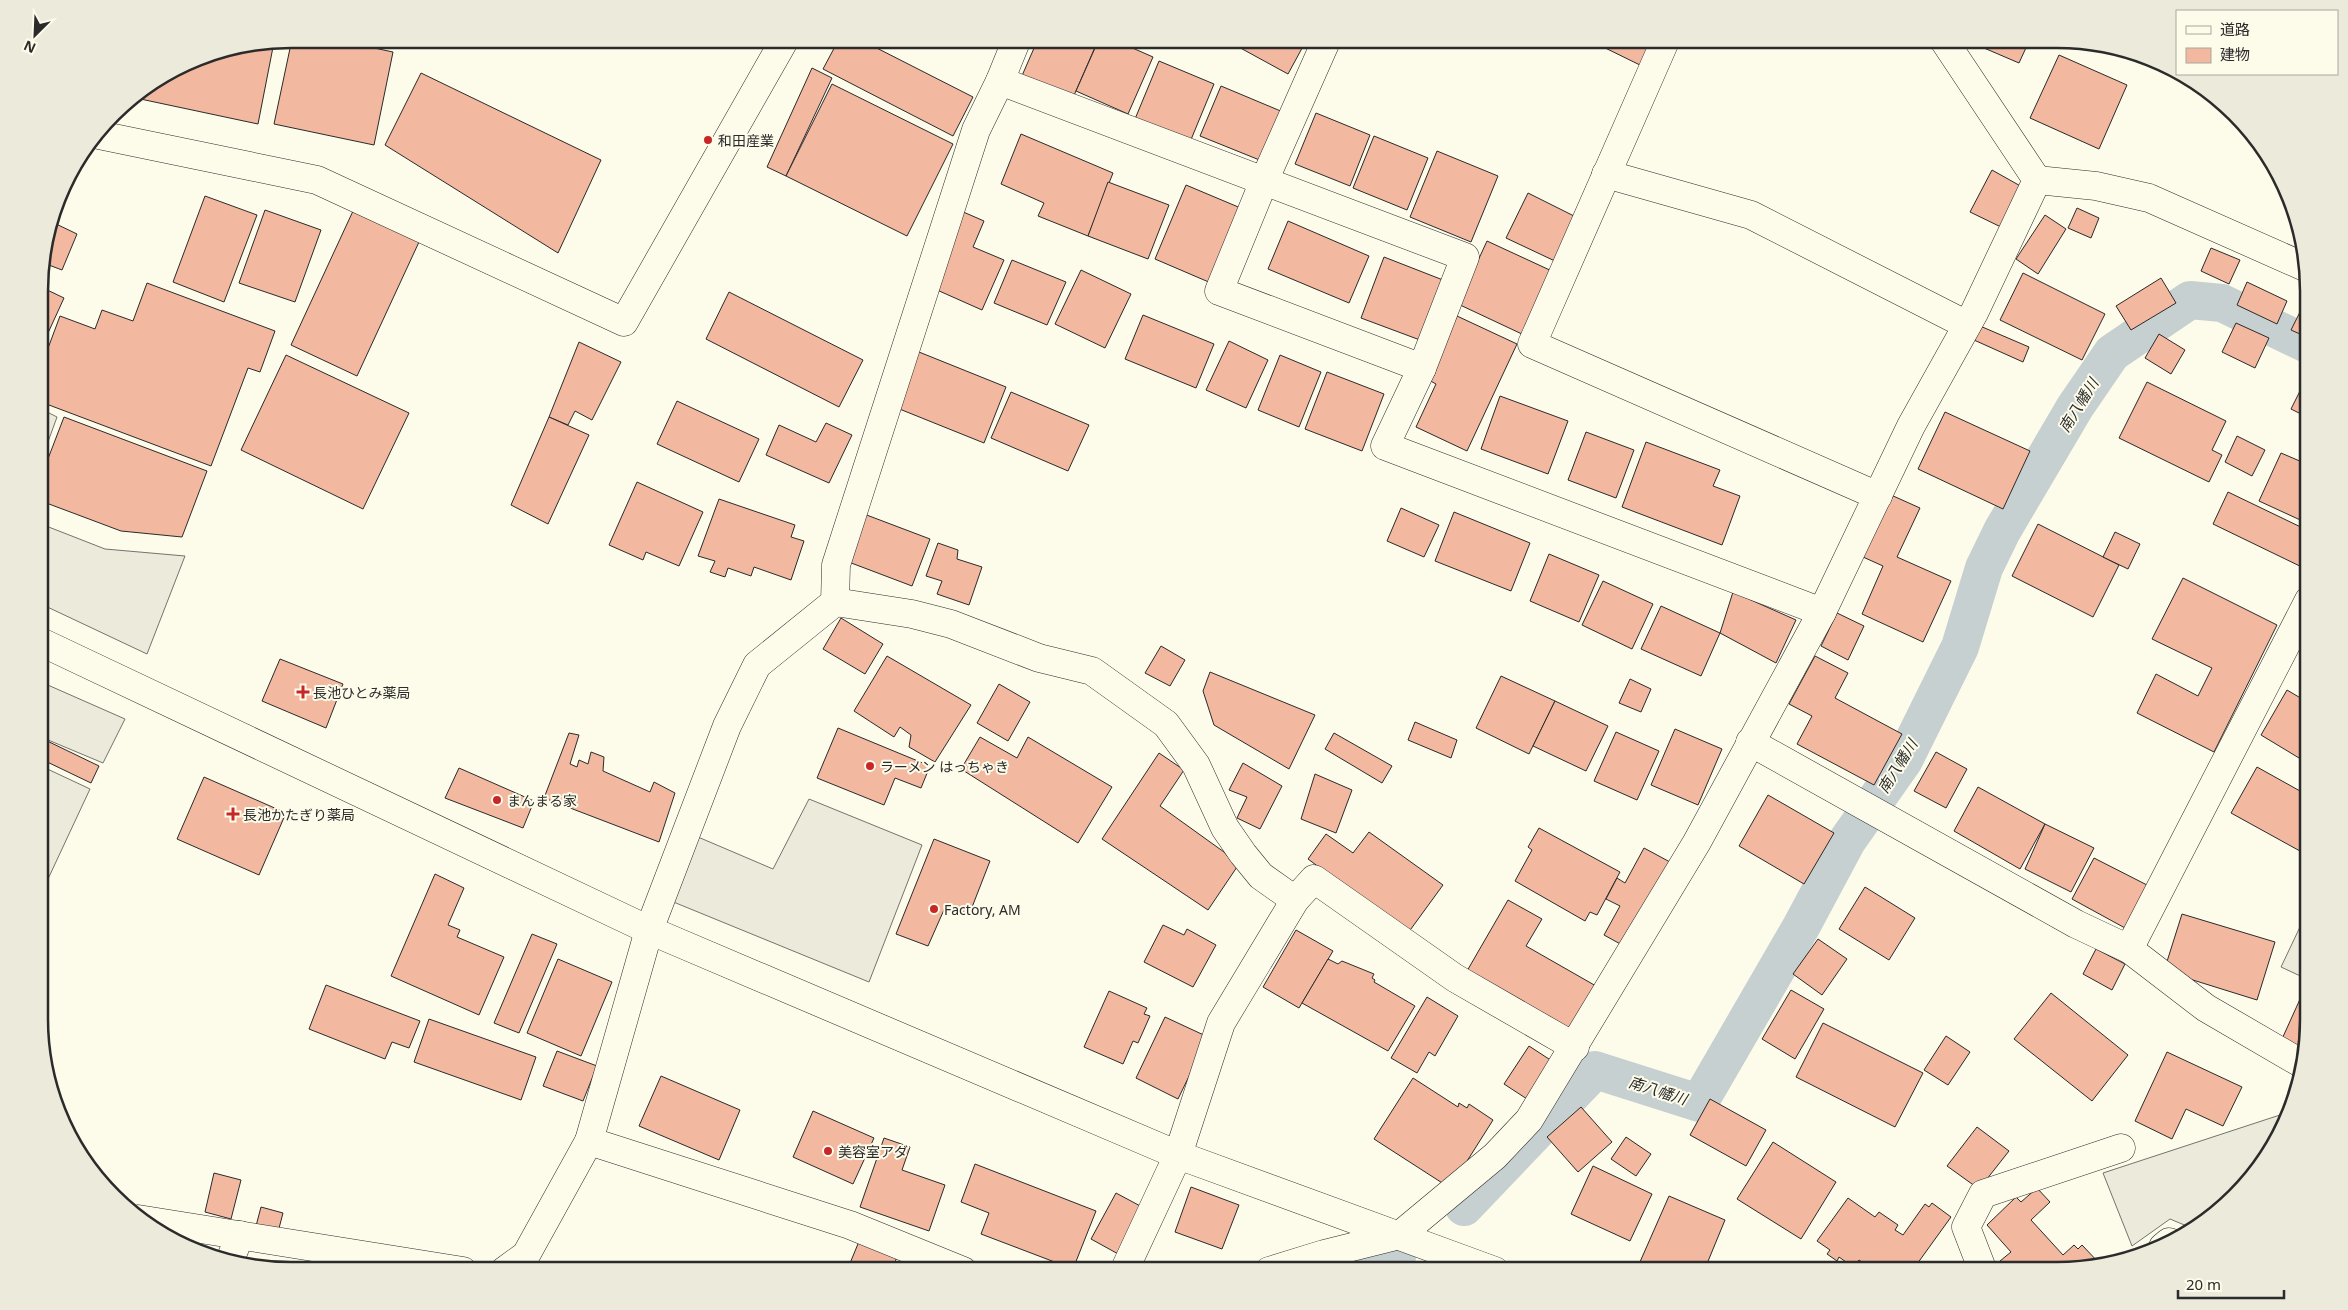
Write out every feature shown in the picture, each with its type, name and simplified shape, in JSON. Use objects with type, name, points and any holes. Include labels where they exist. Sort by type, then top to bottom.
[{"type":"street","points":[[103,136],[317,180],[624,322],[780,48]]},
{"type":"street","points":[[516,1262],[526,1255],[589,1141],[649,930],[727,726],[757,665],[834,602],[836,565],[976,130],[1000,81],[1013,48]]},
{"type":"street","points":[[1323,48],[1264,180],[1219,291],[1422,368]]},
{"type":"street","points":[[1662,48],[1532,344],[1878,496]]},
{"type":"street","points":[[1949,48],[2037,180]]},
{"type":"street","points":[[1000,81],[1465,257],[1422,368],[1385,446],[1822,612]]},
{"type":"street","points":[[1606,174],[1751,215],[1967,325]]},
{"type":"street","points":[[2037,180],[2096,186],[2149,198],[2299,264]]},
{"type":"street","points":[[1298,1262],[1400,1235],[1495,1156],[1530,1120],[1697,842],[1822,612],[1911,426],[1967,325],[2037,180]]},
{"type":"street","points":[[834,602],[912,614],[951,624],[1039,658],[1092,672],[1166,724],[1196,764],[1225,828],[1243,854],[1261,876],[1295,900]]},
{"type":"street","points":[[2129,949],[2300,617]]},
{"type":"street","points":[[48,645],[649,930],[1178,1155],[1471,1262]]},
{"type":"street","points":[[1750,742],[2076,924],[2129,949],[2206,1008],[2297,1061]]},
{"type":"street","points":[[1128,1262],[1178,1155],[1221,1023],[1295,900],[1314,879],[1455,978],[1575,1047]]},
{"type":"street","points":[[589,1141],[850,1225],[941,1262]]},
{"type":"street","points":[[1980,1262],[1966,1227],[1983,1194],[2122,1148]]},
{"type":"street","points":[[155,1222],[407,1262]]},
{"type":"street","points":[[232,1255],[240,1235]]},
{"type":"shaded area","points":[[48,412],[57,417],[48,442]]},
{"type":"shaded area","points":[[48,527],[105,549],[185,556],[147,654],[48,607]]},
{"type":"shaded area","points":[[48,685],[125,719],[103,763],[48,740]]},
{"type":"shaded area","points":[[48,769],[90,789],[48,879]]},
{"type":"shaded area","points":[[809,799],[922,845],[869,982],[671,901],[698,837],[773,869]]},
{"type":"shaded area","points":[[2300,927],[2300,976],[2281,967]]},
{"type":"shaded area","points":[[2281,1115],[2260,1155],[2240,1180],[2218,1202],[2186,1226],[2170,1219],[2132,1246],[2103,1173]]},
{"type":"building","points":[[273,48],[258,124],[141,99],[169,80],[212,60],[243,52]]},
{"type":"building","points":[[290,48],[374,48],[393,52],[374,145],[274,124]]},
{"type":"building","points":[[834,48],[877,48],[973,97],[953,136],[823,69]]},
{"type":"building","points":[[1034,48],[1095,48],[1072,100],[1021,78]]},
{"type":"building","points":[[1095,48],[1132,48],[1153,57],[1128,114],[1076,91]]},
{"type":"building","points":[[1240,48],[1302,48],[1288,74]]},
{"type":"building","points":[[1605,48],[1654,48],[1644,67]]},
{"type":"building","points":[[1984,48],[2026,48],[2019,63]]},
{"type":"building","points":[[2059,55],[2127,85],[2099,149],[2030,118]]},
{"type":"building","points":[[1159,61],[1214,84],[1190,142],[1135,119]]},
{"type":"building","points":[[812,68],[832,78],[786,176],[767,167]]},
{"type":"building","points":[[421,73],[601,160],[558,253],[385,145]]},
{"type":"building","points":[[832,84],[953,144],[907,236],[786,176]]},
{"type":"building","points":[[1221,86],[1283,112],[1262,161],[1200,136]]},
{"type":"building","points":[[1316,113],[1370,135],[1350,186],[1295,164]]},
{"type":"building","points":[[1021,134],[1113,173],[1088,236],[1038,216],[1044,203],[1001,184]]},
{"type":"building","points":[[1374,136],[1428,158],[1407,210],[1353,188]]},
{"type":"building","points":[[1437,151],[1498,176],[1471,242],[1410,217]]},
{"type":"building","points":[[1992,170],[2024,188],[2003,228],[1970,212]]},
{"type":"building","points":[[1108,182],[1169,205],[1148,259],[1088,236]]},
{"type":"building","points":[[1186,185],[1243,209],[1211,283],[1155,259]]},
{"type":"building","points":[[1528,193],[1578,218],[1557,262],[1506,238]]},
{"type":"building","points":[[205,196],[257,215],[224,302],[173,282]]},
{"type":"building","points":[[2077,208],[2099,218],[2091,238],[2068,228]]},
{"type":"building","points":[[265,210],[321,230],[295,302],[239,283]]},
{"type":"building","points":[[353,211],[419,242],[357,376],[291,345]]},
{"type":"building","points":[[961,211],[984,221],[973,247],[1004,260],[982,310],[928,286]]},
{"type":"building","points":[[2045,215],[2066,229],[2038,274],[2016,259]]},
{"type":"building","points":[[1288,221],[1369,256],[1349,303],[1268,269]]},
{"type":"building","points":[[57,224],[77,234],[62,270],[49,265]]},
{"type":"building","points":[[1487,241],[1554,272],[1524,335],[1458,304]]},
{"type":"building","points":[[2211,248],[2240,260],[2229,284],[2201,271]]},
{"type":"building","points":[[1384,257],[1443,280],[1420,340],[1361,318]]},
{"type":"building","points":[[1012,260],[1066,282],[1047,325],[994,303]]},
{"type":"building","points":[[1081,270],[1131,294],[1105,348],[1055,324]]},
{"type":"building","points":[[2023,273],[2105,314],[2082,360],[2000,320]]},
{"type":"building","points":[[2161,278],[2176,303],[2131,330],[2116,306]]},
{"type":"building","points":[[2247,282],[2287,301],[2277,324],[2237,305]]},
{"type":"building","points":[[147,283],[275,331],[260,372],[248,368],[211,466],[48,405],[48,348],[60,316],[95,329],[102,310],[133,321]]},
{"type":"building","points":[[48,290],[64,298],[48,333]]},
{"type":"building","points":[[729,292],[863,360],[839,407],[706,339]]},
{"type":"building","points":[[2300,312],[2300,334],[2291,330]]},
{"type":"building","points":[[1143,315],[1214,344],[1196,388],[1125,359]]},
{"type":"building","points":[[1457,316],[1517,344],[1467,451],[1416,427],[1436,384],[1427,379]]},
{"type":"building","points":[[2236,323],[2269,338],[2255,368],[2222,352]]},
{"type":"building","points":[[1980,326],[2029,347],[2023,362],[1974,340]]},
{"type":"building","points":[[2159,334],[2185,350],[2171,374],[2145,358]]},
{"type":"building","points":[[1229,341],[1268,360],[1246,408],[1206,390]]},
{"type":"building","points":[[579,342],[621,362],[592,420],[575,411],[568,425],[549,417]]},
{"type":"building","points":[[914,350],[1006,387],[984,443],[892,406]]},
{"type":"building","points":[[286,355],[409,413],[363,509],[241,450]]},
{"type":"building","points":[[1280,355],[1321,372],[1299,427],[1258,410]]},
{"type":"building","points":[[1327,372],[1384,394],[1362,451],[1305,429]]},
{"type":"building","points":[[2147,382],[2226,421],[2212,450],[2222,455],[2209,482],[2119,438]]},
{"type":"building","points":[[2300,391],[2300,414],[2291,409]]},
{"type":"building","points":[[1011,392],[1089,425],[1068,471],[991,438]]},
{"type":"building","points":[[1500,396],[1568,421],[1548,474],[1481,449]]},
{"type":"building","points":[[677,401],[759,439],[739,482],[657,444]]},
{"type":"building","points":[[1945,412],[2030,451],[2003,509],[1918,469]]},
{"type":"building","points":[[64,417],[207,471],[182,537],[121,531],[48,504],[48,459]]},
{"type":"building","points":[[549,417],[589,435],[548,524],[511,505]]},
{"type":"building","points":[[826,423],[852,435],[829,483],[766,455],[779,425],[816,442]]},
{"type":"building","points":[[1586,432],[1634,450],[1616,498],[1568,480]]},
{"type":"building","points":[[2237,436],[2265,450],[2252,476],[2225,462]]},
{"type":"building","points":[[1646,442],[1720,470],[1713,486],[1740,496],[1722,545],[1622,507]]},
{"type":"building","points":[[2281,453],[2300,461],[2300,520],[2259,501]]},
{"type":"building","points":[[637,482],[703,512],[679,566],[646,552],[643,560],[609,545]]},
{"type":"building","points":[[2228,492],[2300,527],[2300,566],[2213,524]]},
{"type":"building","points":[[1891,495],[1920,508],[1897,557],[1951,581],[1923,642],[1862,614],[1883,566],[1863,557]]},
{"type":"building","points":[[719,499],[795,525],[791,537],[804,541],[791,580],[754,567],[751,576],[728,568],[725,577],[710,572],[715,561],[698,556]]},
{"type":"building","points":[[1401,508],[1439,525],[1424,557],[1387,541]]},
{"type":"building","points":[[1454,512],[1530,543],[1511,591],[1435,561]]},
{"type":"building","points":[[864,514],[930,539],[912,586],[846,561]]},
{"type":"building","points":[[2038,524],[2119,565],[2093,617],[2012,576]]},
{"type":"building","points":[[2115,532],[2140,544],[2128,569],[2103,557]]},
{"type":"building","points":[[938,543],[958,550],[957,559],[982,567],[969,605],[937,594],[942,581],[926,576]]},
{"type":"building","points":[[1549,554],[1599,575],[1579,622],[1530,601]]},
{"type":"building","points":[[2183,578],[2277,625],[2214,752],[2137,713],[2156,674],[2198,696],[2212,668],[2152,639]]},
{"type":"building","points":[[1603,581],[1653,604],[1632,649],[1582,625]]},
{"type":"building","points":[[1733,592],[1796,620],[1776,663],[1720,633]]},
{"type":"building","points":[[1661,606],[1720,633],[1701,676],[1641,649]]},
{"type":"building","points":[[1837,613],[1864,626],[1848,660],[1821,646]]},
{"type":"building","points":[[841,618],[883,644],[865,674],[823,649]]},
{"type":"building","points":[[1161,646],[1185,660],[1170,686],[1145,673]]},
{"type":"building","points":[[887,656],[971,705],[935,762],[909,747],[911,735],[900,727],[894,737],[854,711]]},
{"type":"building","points":[[1815,656],[1848,673],[1835,698],[1902,734],[1874,785],[1797,744],[1812,716],[1789,704]]},
{"type":"building","points":[[280,659],[343,684],[326,728],[262,701]]},
{"type":"building","points":[[1210,672],[1315,715],[1289,769],[1214,725],[1203,691]]},
{"type":"building","points":[[1501,676],[1555,701],[1529,754],[1476,728]]},
{"type":"building","points":[[1630,679],[1651,689],[1641,712],[1619,703]]},
{"type":"building","points":[[999,684],[1030,702],[1008,741],[977,723]]},
{"type":"building","points":[[2287,690],[2300,698],[2300,759],[2261,735]]},
{"type":"building","points":[[1555,701],[1608,726],[1586,771],[1533,746]]},
{"type":"building","points":[[1415,722],[1457,740],[1451,758],[1408,740]]},
{"type":"building","points":[[838,728],[930,766],[921,788],[895,778],[884,805],[817,778]]},
{"type":"building","points":[[1675,729],[1722,749],[1698,805],[1651,785]]},
{"type":"building","points":[[1616,732],[1659,751],[1637,800],[1594,781]]},
{"type":"building","points":[[569,733],[579,735],[570,764],[577,767],[579,760],[588,764],[591,752],[604,757],[603,771],[650,792],[654,782],[675,793],[659,842],[544,798]]},
{"type":"building","points":[[1334,733],[1392,766],[1382,783],[1325,749]]},
{"type":"building","points":[[980,737],[1017,758],[1028,737],[1112,787],[1078,843],[961,769]]},
{"type":"building","points":[[48,741],[99,766],[91,783],[48,762]]},
{"type":"building","points":[[1936,752],[1967,769],[1946,808],[1914,791]]},
{"type":"building","points":[[1159,753],[1184,770],[1160,806],[1224,852],[1237,867],[1208,910],[1102,839]]},
{"type":"building","points":[[1243,763],[1282,786],[1260,829],[1237,818],[1247,797],[1229,790]]},
{"type":"building","points":[[2257,767],[2300,791],[2300,851],[2231,813]]},
{"type":"building","points":[[459,768],[534,801],[523,828],[445,798]]},
{"type":"building","points":[[1315,774],[1352,790],[1336,833],[1301,819]]},
{"type":"building","points":[[204,777],[286,813],[259,875],[177,839]]},
{"type":"building","points":[[1978,787],[2045,824],[2020,869],[1954,831]]},
{"type":"building","points":[[1768,795],[1834,833],[1804,884],[1739,846]]},
{"type":"building","points":[[2045,824],[2094,848],[2071,892],[2025,869]]},
{"type":"building","points":[[1539,828],[1620,872],[1597,915],[1590,912],[1585,921],[1515,881],[1532,850],[1528,847]]},
{"type":"building","points":[[1369,832],[1443,885],[1408,933],[1308,859],[1326,834],[1353,853]]},
{"type":"building","points":[[934,839],[990,861],[969,915],[947,903],[928,946],[896,934]]},
{"type":"building","points":[[1644,848],[1670,862],[1624,946],[1604,935],[1620,906],[1606,899],[1617,878],[1625,883]]},
{"type":"building","points":[[2094,858],[2147,885],[2125,928],[2072,899]]},
{"type":"building","points":[[435,874],[464,888],[448,925],[460,930],[457,937],[504,957],[479,1015],[391,976]]},
{"type":"building","points":[[1865,887],[1915,918],[1889,960],[1839,929]]},
{"type":"building","points":[[1508,900],[1542,919],[1526,946],[1596,986],[1571,1031],[1467,971]]},
{"type":"building","points":[[2182,914],[2275,942],[2257,1000],[2164,971]]},
{"type":"building","points":[[1163,925],[1184,935],[1187,929],[1216,945],[1193,987],[1144,962]]},
{"type":"building","points":[[1296,930],[1333,951],[1299,1008],[1263,987]]},
{"type":"building","points":[[532,934],[557,944],[519,1033],[494,1023]]},
{"type":"building","points":[[1818,939],[1847,959],[1822,995],[1793,974]]},
{"type":"building","points":[[2096,949],[2125,964],[2112,990],[2083,974]]},
{"type":"building","points":[[558,959],[612,982],[581,1056],[527,1033]]},
{"type":"building","points":[[1328,959],[1338,964],[1342,961],[1374,974],[1372,978],[1375,980],[1374,982],[1415,1006],[1388,1051],[1302,1003]]},
{"type":"building","points":[[326,985],[420,1021],[409,1048],[392,1042],[385,1059],[309,1029]]},
{"type":"building","points":[[1791,990],[1824,1009],[1795,1059],[1762,1039]]},
{"type":"building","points":[[1109,991],[1147,1008],[1144,1014],[1150,1016],[1138,1043],[1133,1041],[1123,1064],[1084,1047]]},
{"type":"building","points":[[2051,993],[2128,1055],[2092,1101],[2014,1039]]},
{"type":"building","points":[[1427,997],[1458,1016],[1435,1056],[1429,1052],[1417,1073],[1391,1058]]},
{"type":"building","points":[[2300,999],[2299,1047],[2282,1039]]},
{"type":"building","points":[[1165,1017],[1208,1037],[1178,1099],[1136,1078]]},
{"type":"building","points":[[429,1019],[536,1057],[521,1100],[414,1062]]},
{"type":"building","points":[[1823,1023],[1923,1073],[1895,1127],[1796,1077]]},
{"type":"building","points":[[1946,1036],[1970,1052],[1948,1085],[1924,1070]]},
{"type":"building","points":[[1529,1046],[1552,1061],[1527,1099],[1504,1084]]},
{"type":"building","points":[[557,1051],[597,1066],[583,1101],[543,1086]]},
{"type":"building","points":[[2167,1052],[2242,1087],[2223,1126],[2186,1109],[2172,1139],[2135,1121]]},
{"type":"building","points":[[661,1076],[740,1110],[719,1160],[639,1126]]},
{"type":"building","points":[[1413,1078],[1458,1107],[1459,1103],[1467,1108],[1469,1104],[1493,1120],[1450,1188],[1374,1139]]},
{"type":"building","points":[[1710,1099],[1766,1130],[1746,1166],[1690,1135]]},
{"type":"building","points":[[1581,1107],[1612,1142],[1578,1172],[1547,1137]]},
{"type":"building","points":[[813,1111],[874,1138],[853,1184],[793,1157]]},
{"type":"building","points":[[1977,1127],[2009,1151],[1979,1189],[1947,1166]]},
{"type":"building","points":[[1626,1137],[1651,1154],[1636,1176],[1611,1159]]},
{"type":"building","points":[[884,1138],[910,1147],[902,1170],[945,1185],[929,1231],[860,1207]]},
{"type":"building","points":[[1773,1142],[1836,1182],[1801,1239],[1737,1199]]},
{"type":"building","points":[[975,1164],[1096,1211],[1076,1262],[1055,1262],[981,1234],[989,1213],[961,1202]]},
{"type":"building","points":[[1593,1166],[1652,1194],[1630,1241],[1571,1214]]},
{"type":"building","points":[[214,1173],[241,1180],[231,1219],[205,1212]]},
{"type":"building","points":[[1191,1187],[1239,1205],[1222,1249],[1175,1232]]},
{"type":"building","points":[[2037,1188],[2050,1202],[2031,1220],[2063,1255],[2074,1245],[2078,1249],[2082,1245],[2095,1259],[2073,1262],[2001,1262],[2011,1252],[1987,1225],[2016,1197],[2021,1202]]},
{"type":"building","points":[[1116,1193],[1144,1208],[1120,1255],[1091,1239]]},
{"type":"building","points":[[1669,1196],[1725,1220],[1708,1262],[1640,1262]]},
{"type":"building","points":[[1848,1198],[1875,1217],[1879,1212],[1898,1225],[1895,1230],[1903,1235],[1925,1204],[1929,1207],[1932,1203],[1951,1217],[1918,1262],[1862,1262],[1859,1260],[1857,1262],[1846,1262],[1839,1257],[1837,1261],[1827,1254],[1830,1250],[1817,1241]]},
{"type":"building","points":[[261,1207],[283,1213],[278,1232],[256,1226]]},
{"type":"building","points":[[860,1239],[898,1255],[895,1262],[850,1262]]},
{"type":"waterway","name":"南八幡川","points":[[1464,1207],[1595,1070],[1699,1103],[1801,927],[1847,841],[1904,760],[1960,647],[1984,568],[2002,531],[2075,407],[2112,353],[2190,300],[2222,303],[2300,341]]},
{"type":"waterway","name":"南八幡川","points":[[1370,1262],[1397,1257]]},
{"type":"place","name":"和田産業","points":[[708,140]]},
{"type":"place","name":"長池ひとみ薬局","points":[[303,692]]},
{"type":"place","name":"ラーメン はっちゃき","points":[[870,766]]},
{"type":"place","name":"まんまる家","points":[[497,800]]},
{"type":"place","name":"長池かたぎり薬局","points":[[233,814]]},
{"type":"place","name":"Factory, AM","points":[[934,909]]},
{"type":"place","name":"美容室アダ","points":[[828,1151]]}]
